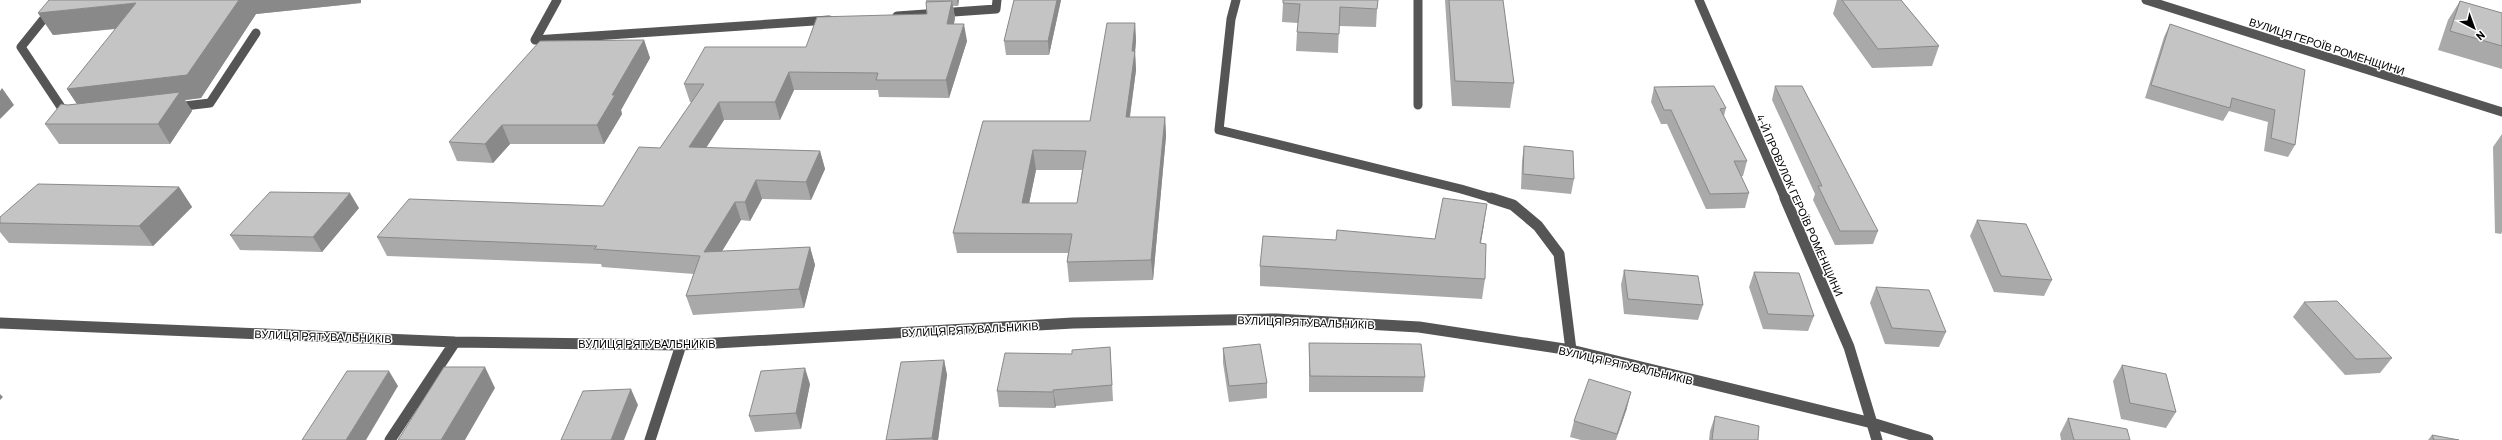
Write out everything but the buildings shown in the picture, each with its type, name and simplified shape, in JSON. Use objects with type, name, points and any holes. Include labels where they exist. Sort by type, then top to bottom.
[{"type":"street","points":[[59,0],[21,47],[65,113],[80,119]]},
{"type":"street","points":[[557,0],[535,40],[841,20]]},
{"type":"street","points":[[887,16],[996,9],[997,0]]},
{"type":"street","points":[[1236,0],[1231,19],[1219,130],[1461,189],[1513,205],[1538,226],[1559,254],[1570,350]]},
{"type":"street","points":[[1418,0],[1418,105]]},
{"type":"street","name":"4-Й ПРОВУЛОК ГЕРОЇВ РОМЕНЩИНИ","points":[[1699,0],[1849,347],[1877,440]]},
{"type":"street","name":"ВУЛИЦЯ ГЕРОЇВ РОМЕНЩИНИ","points":[[2146,0],[2502,112]]},
{"type":"street","points":[[164,108],[210,103],[256,33]]},
{"type":"street","name":"ВУЛИЦЯ РЯТУВАЛЬНИКІВ","points":[[0,323],[455,342],[681,345],[1073,323],[1276,319],[1419,327],[1570,350],[1872,423],[1928,440]]},
{"type":"street","points":[[390,440],[455,342]]},
{"type":"street","points":[[650,440],[681,345]]}]
